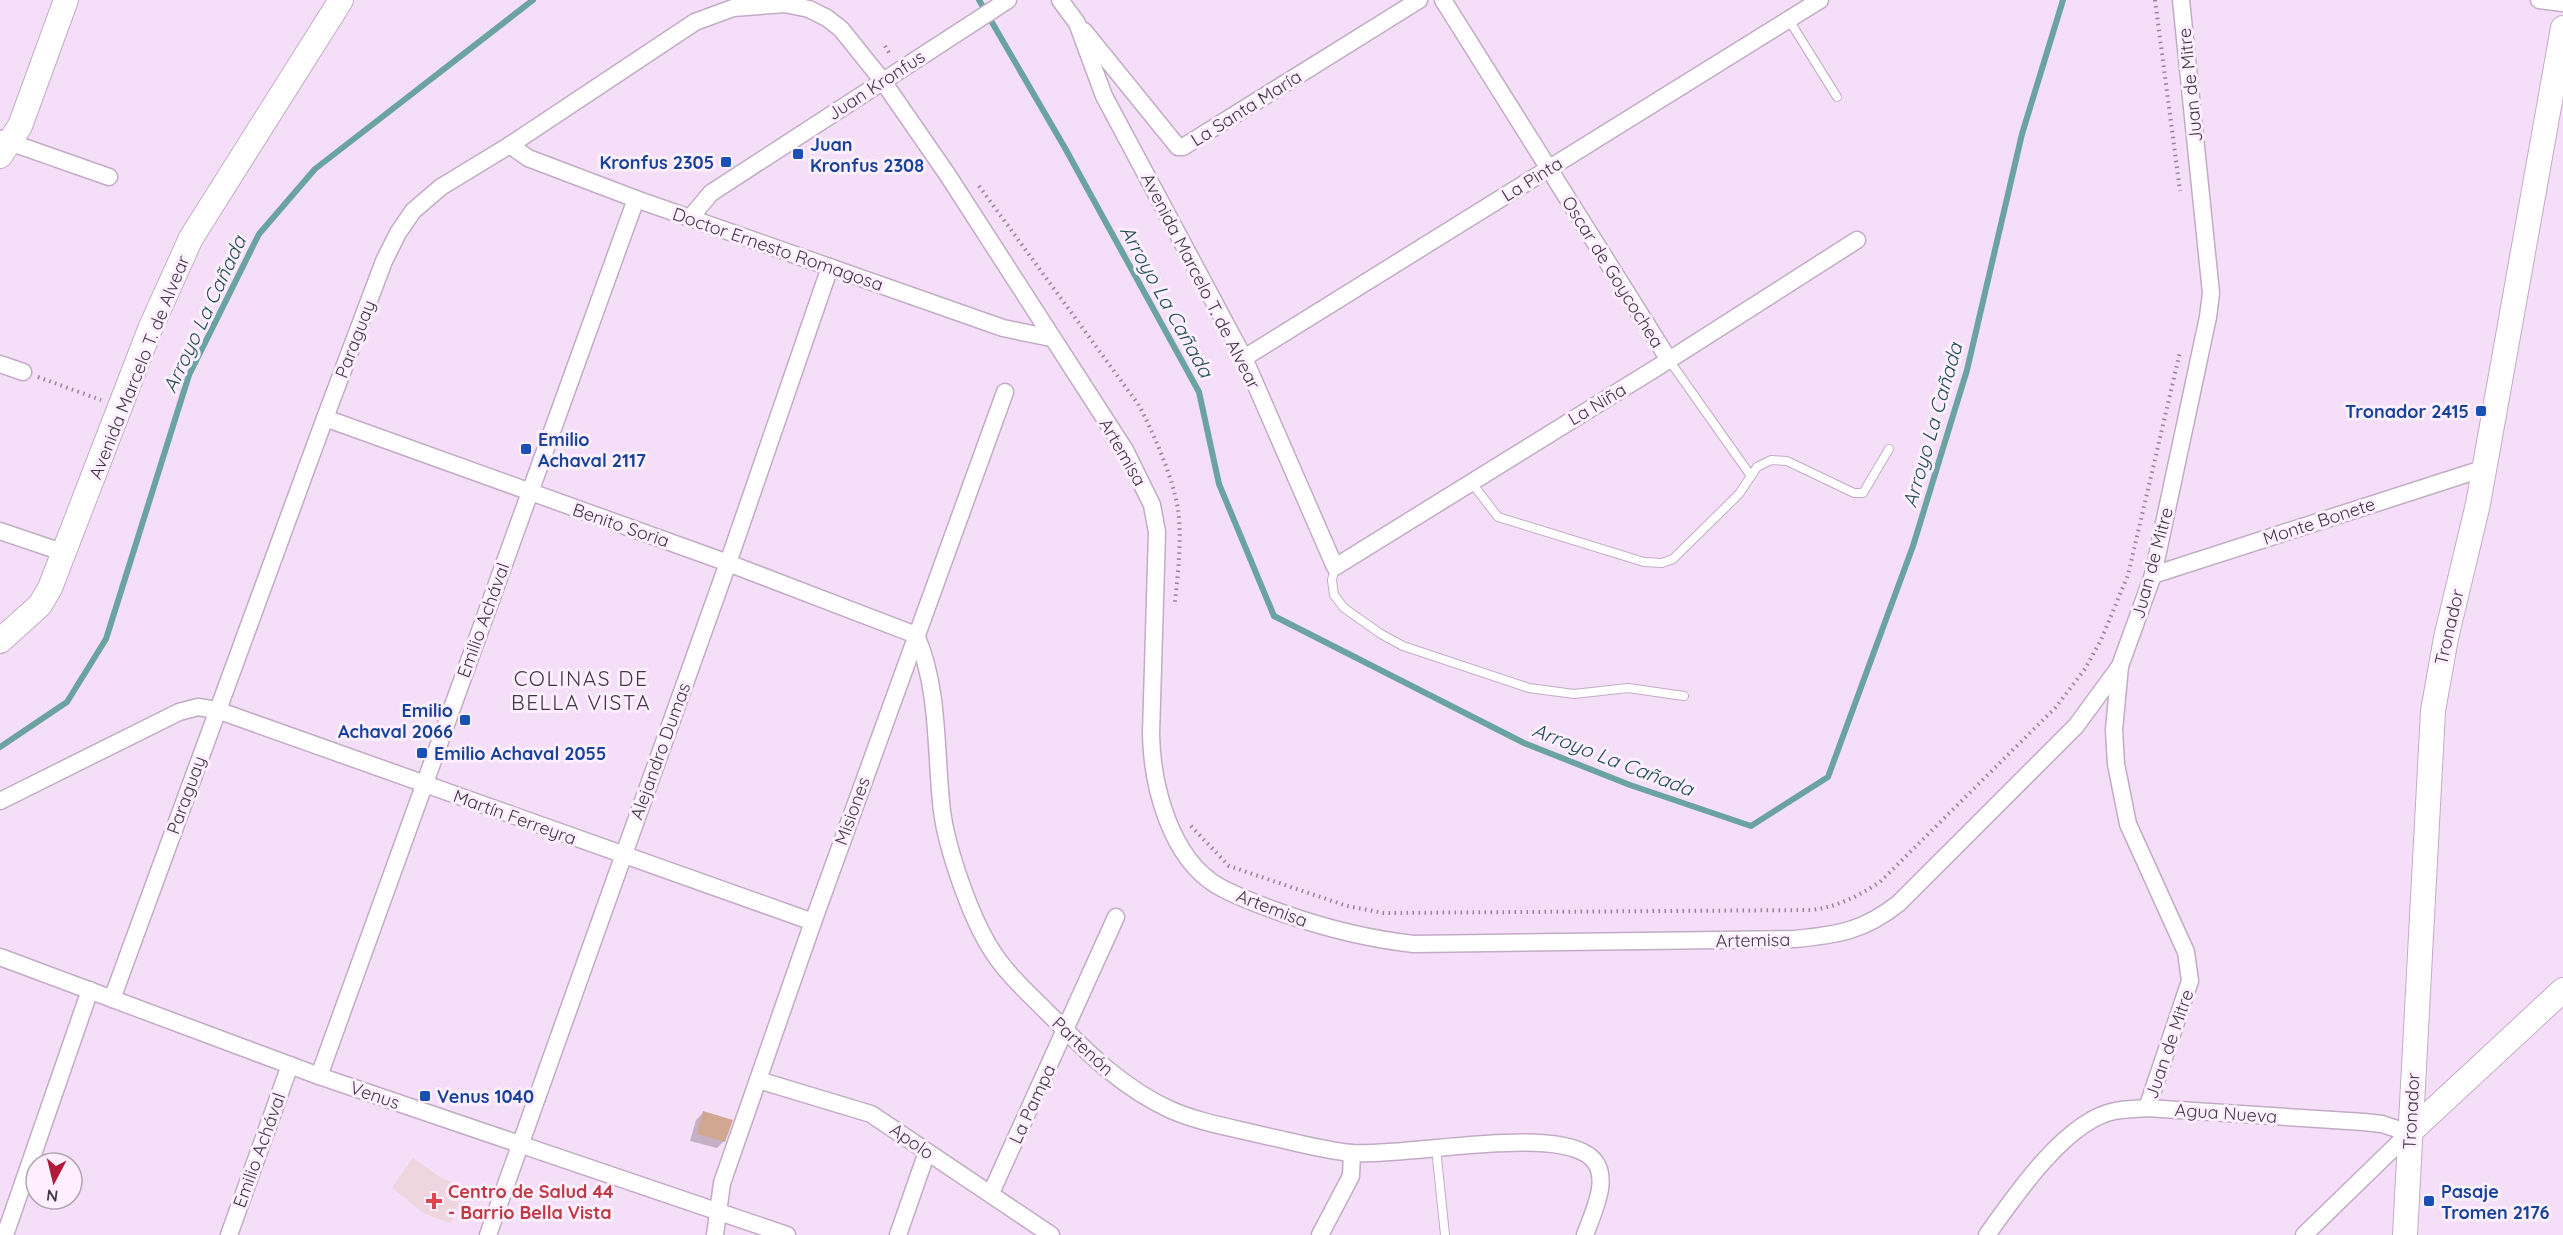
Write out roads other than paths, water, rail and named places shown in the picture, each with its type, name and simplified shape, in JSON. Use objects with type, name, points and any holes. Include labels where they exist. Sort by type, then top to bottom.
[{"type":"main road","points":[[4,146],[20,126],[66,0]]},
{"type":"main road","name":"Avenida Marcelo T. de Alvear","points":[[0,641],[40,605],[65,553],[150,329],[191,238],[340,0]]},
{"type":"main road","name":"Tronador","points":[[2405,1235],[2433,711],[2446,638],[2485,468],[2563,28]]},
{"type":"main road","points":[[2409,1133],[2563,990]]},
{"type":"street","name":"Avenida Marcelo T. de Alvear","points":[[1060,0],[1077,23],[1104,96],[1244,358],[1335,567]]},
{"type":"street","name":"La Santa María","points":[[1077,23],[1178,147],[1183,147],[1419,0]]},
{"type":"street","name":"Oscar de Goycochea","points":[[1443,0],[1669,360]]},
{"type":"street","name":"La Pinta","points":[[1244,358],[1820,0]]},
{"type":"street","name":"Juan de Mitre","points":[[2147,1108],[2183,1005],[2190,981],[2190,968],[2186,952],[2138,850],[2121,796],[2114,730],[2120,666],[2153,575],[2208,317],[2211,293],[2181,0]]},
{"type":"street","points":[[2539,0],[2563,3]]},
{"type":"street","name":"Juan Kronfus","points":[[690,218],[711,193],[1005,2]]},
{"type":"street","name":"Paraguay","points":[[112,999],[384,261],[398,233],[413,211],[441,187],[510,145],[695,22],[733,8],[785,4],[809,9],[842,29],[882,80]]},
{"type":"street","name":"Artemisa","points":[[882,80],[947,174],[1125,450],[1152,505],[1159,552],[1151,757],[1162,810],[1173,834],[1196,867],[1216,885],[1250,902],[1326,928],[1367,939],[1414,944],[1794,939],[1832,936],[1859,929],[1878,920],[1899,903],[2076,726],[2120,666]]},
{"type":"street","name":"Doctor Ernesto Romagosa","points":[[510,145],[528,158],[636,199],[1003,328],[1051,338]]},
{"type":"street","points":[[4,146],[110,177]]},
{"type":"street","name":"Emilio Achával","points":[[319,1076],[636,199]]},
{"type":"street","name":"La Niña","points":[[1335,567],[1470,481],[1669,360],[1857,240]]},
{"type":"street","name":"Alejandro Dumas","points":[[488,1235],[728,563],[830,267]]},
{"type":"street","points":[[0,364],[23,372]]},
{"type":"street","name":"Misiones","points":[[715,1235],[722,1183],[813,922],[1005,392]]},
{"type":"street","name":"Benito Soria","points":[[325,418],[728,563],[916,635]]},
{"type":"street","name":"Monte Bonete","points":[[2153,575],[2485,468]]},
{"type":"street","points":[[0,531],[65,553]]},
{"type":"street","name":"Partenón","points":[[916,635],[931,684],[947,839],[978,924],[1004,969],[1101,1067],[1138,1093],[1173,1111],[1206,1122],[1352,1153],[1538,1142],[1587,1154],[1595,1162],[1600,1174],[1600,1192],[1586,1235]]},
{"type":"street","points":[[0,801],[179,712],[198,707],[217,710]]},
{"type":"street","name":"Martín Ferreyra","points":[[217,710],[622,856],[813,922]]},
{"type":"street","name":"La Pampa","points":[[991,1193],[1116,917]]},
{"type":"street","name":"Venus","points":[[0,957],[319,1076],[787,1235]]},
{"type":"street","points":[[5,1235],[90,990]]},
{"type":"street","name":"Emilio Achával","points":[[229,1235],[290,1065]]},
{"type":"street","name":"Apolo","points":[[758,1080],[871,1114],[1051,1235]]},
{"type":"street","name":"Agua Nueva","points":[[1987,1235],[2053,1150],[2067,1138],[2113,1111],[2147,1108],[2364,1122],[2409,1133]]},
{"type":"street","points":[[2304,1235],[2409,1133]]},
{"type":"street","points":[[897,1235],[927,1152]]},
{"type":"street","points":[[1320,1235],[1351,1176],[1352,1153]]},
{"type":"lane","points":[[1789,20],[1837,97]]},
{"type":"lane","points":[[1669,360],[1750,476]]},
{"type":"lane","points":[[1470,481],[1498,517],[1644,562],[1662,563],[1673,559],[1739,494],[1757,467],[1771,460],[1787,461],[1854,493],[1863,493],[1889,449]]},
{"type":"lane","points":[[1335,567],[1332,580],[1334,595],[1344,608],[1381,634],[1403,646],[1530,688],[1574,694],[1628,688],[1684,696]]},
{"type":"lane","points":[[1436,1148],[1445,1235]]},
{"type":"waterway","name":"Arroyo La Cañada","points":[[0,747],[67,702],[106,639],[189,375],[259,234],[315,169],[533,0]]},
{"type":"waterway","name":"Arroyo La Cañada","points":[[979,0],[1065,148],[1199,392],[1219,484],[1274,616],[1524,743],[1630,785],[1751,826],[1828,777],[1913,546],[1967,370],[2022,134],[2063,0]]},
{"type":"place","name":"Juan Kronfus 2308","points":[[798,154]]},
{"type":"place","name":"Kronfus 2305","points":[[726,162]]},
{"type":"place","name":"Tronador 2415","points":[[2481,411]]},
{"type":"place","name":"Emilio Achaval 2117","points":[[526,449]]},
{"type":"place","name":"Emilio Achaval 2066","points":[[465,720]]},
{"type":"place","name":"Emilio Achaval 2055","points":[[422,753]]},
{"type":"place","name":"Venus 1040","points":[[425,1096]]},
{"type":"place","name":"Centro de Salud 44 - Barrio Bella Vista","points":[[434,1201]]},
{"type":"place","name":"Pasaje Tromen 2176","points":[[2429,1201]]},
{"type":"district","name":"COLINAS DE BELLA VISTA","points":[[581,690]]}]
